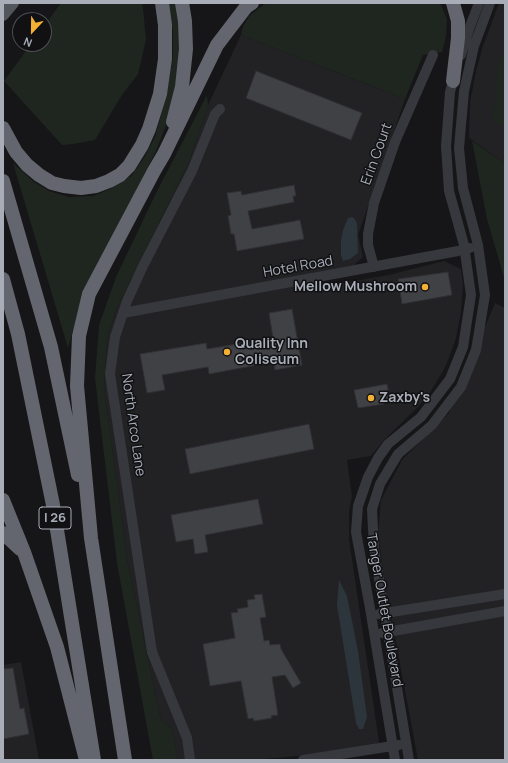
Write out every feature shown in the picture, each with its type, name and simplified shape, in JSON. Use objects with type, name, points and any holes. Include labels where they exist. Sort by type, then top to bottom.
[{"type":"highway","points":[[3,128],[16,152],[27,165],[52,183],[81,188],[96,186],[120,175],[129,166],[142,145],[149,129],[160,94],[165,59],[165,26],[162,3]]},
{"type":"highway","points":[[154,171],[173,120],[182,87],[186,50],[185,21],[182,3]]},
{"type":"highway","points":[[92,538],[77,386],[79,336],[89,294],[164,154],[217,45],[246,7],[252,3]]},
{"type":"highway","points":[[453,3],[458,20],[458,38],[453,81]]},
{"type":"highway","name":"I 26","points":[[3,181],[51,347],[92,538],[125,760]]},
{"type":"highway","name":"I 26","points":[[3,279],[18,334],[53,505],[94,760]]},
{"type":"highway","points":[[3,500],[24,552],[57,647],[86,760]]},
{"type":"highway","points":[[3,533],[24,552]]},
{"type":"main road","points":[[3,15],[13,3]]},
{"type":"street","name":"Tanger Outlet Boulevard","points":[[395,760],[356,532],[358,506],[368,477],[378,458],[388,444],[421,417],[450,378],[463,347],[471,294],[465,250],[449,191],[446,146],[450,92],[469,29],[479,3]]},
{"type":"street","name":"Tanger Outlet Boulevard","points":[[409,760],[374,549],[372,509],[380,484],[398,454],[432,425],[461,387],[476,350],[485,295],[478,245],[463,188],[459,148],[464,91],[474,46],[490,3]]},
{"type":"street","name":"Erin Court","points":[[374,267],[368,245],[368,234],[374,203],[395,142],[433,55]]},
{"type":"street","name":"North Arco Lane","points":[[190,760],[186,738],[152,652],[110,374],[115,337],[127,301],[192,170],[220,108]]},
{"type":"street","name":"Hotel Road","points":[[123,313],[465,250],[478,245]]},
{"type":"street","points":[[371,615],[505,594]]},
{"type":"street","points":[[374,634],[505,611]]},
{"type":"street","points":[[302,760],[406,744]]},
{"type":"shaded area","points":[[61,3],[142,3],[146,40],[138,74],[122,95],[95,140],[62,145],[4,81],[25,52],[52,52],[52,15]]},
{"type":"shaded area","points":[[167,3],[177,3],[180,47],[178,83],[168,120],[156,151],[83,295],[68,348],[13,163],[34,182],[49,191],[69,197],[93,196],[110,189],[131,176],[144,158],[155,137],[166,97],[173,58],[173,30]]},
{"type":"shaded area","points":[[266,3],[440,3],[447,19],[446,36],[442,52],[423,55],[405,99],[241,35],[243,27],[249,16]]},
{"type":"shaded area","points":[[499,3],[505,3],[505,163],[469,138],[470,102],[476,71],[483,46]]},
{"type":"shaded area","points":[[241,35],[405,99],[358,235],[363,257],[354,265],[312,273],[315,288],[389,275],[444,261],[461,269],[463,284],[461,312],[456,338],[449,358],[431,391],[419,406],[384,440],[371,456],[347,460],[352,496],[349,511],[349,539],[379,742],[376,745],[322,754],[251,760],[178,760],[172,729],[161,720],[128,564],[104,388],[107,341],[115,312],[189,162],[208,105]]},
{"type":"shaded area","points":[[505,48],[505,130],[493,119],[498,66]]},
{"type":"shaded area","points":[[207,95],[208,105],[189,162],[115,312],[107,341],[104,388],[128,564],[161,720],[172,729],[178,760],[153,760],[117,563],[95,378],[99,325],[116,277],[156,193]]},
{"type":"shaded area","points":[[472,141],[505,163],[505,281],[487,219]]},
{"type":"shaded area","points":[[353,217],[357,223],[358,253],[350,259],[343,261],[341,255],[341,241],[343,230],[348,218]]},
{"type":"shaded area","points":[[495,303],[505,308],[505,760],[418,760],[385,584],[378,534],[381,500],[402,460],[449,413]]},
{"type":"shaded area","points":[[339,580],[347,596],[358,651],[367,717],[363,729],[359,729],[356,723],[337,605]]},
{"type":"shaded area","points":[[21,662],[39,760],[3,760],[3,665]]},
{"type":"building","points":[[256,71],[362,113],[351,140],[246,98]]},
{"type":"building","points":[[294,185],[296,196],[293,196],[294,202],[248,211],[252,229],[300,220],[304,239],[237,251],[234,234],[231,234],[228,216],[231,215],[227,193],[241,191],[242,195]]},
{"type":"building","name":"Mellow Mushroom","points":[[448,272],[452,295],[402,304],[398,279]]},
{"type":"building","name":"Quality Inn Coliseum","points":[[292,309],[302,365],[275,370],[274,362],[209,374],[208,367],[162,375],[165,390],[147,393],[140,354],[206,343],[207,349],[273,338],[269,313]]},
{"type":"building","points":[[387,384],[390,400],[384,401],[384,404],[358,408],[354,390]]},
{"type":"building","points":[[309,424],[314,449],[190,474],[185,449]]},
{"type":"building","points":[[258,499],[263,524],[205,535],[208,552],[195,554],[193,539],[176,542],[171,515]]},
{"type":"building","points":[[262,594],[266,617],[260,618],[264,641],[269,640],[270,645],[280,644],[281,649],[301,683],[293,688],[285,675],[272,677],[278,715],[271,716],[272,718],[254,721],[253,718],[248,719],[241,681],[210,686],[203,644],[235,638],[231,613],[238,612],[237,609],[248,607],[247,600],[255,599],[254,595]]},
{"type":"building","points":[[13,668],[20,709],[24,708],[29,734],[3,739],[3,669]]},
{"type":"place","name":"Mellow Mushroom","points":[[425,287]]},
{"type":"place","name":"Quality Inn Coliseum","points":[[227,352]]},
{"type":"place","name":"Zaxby's","points":[[371,398]]}]
